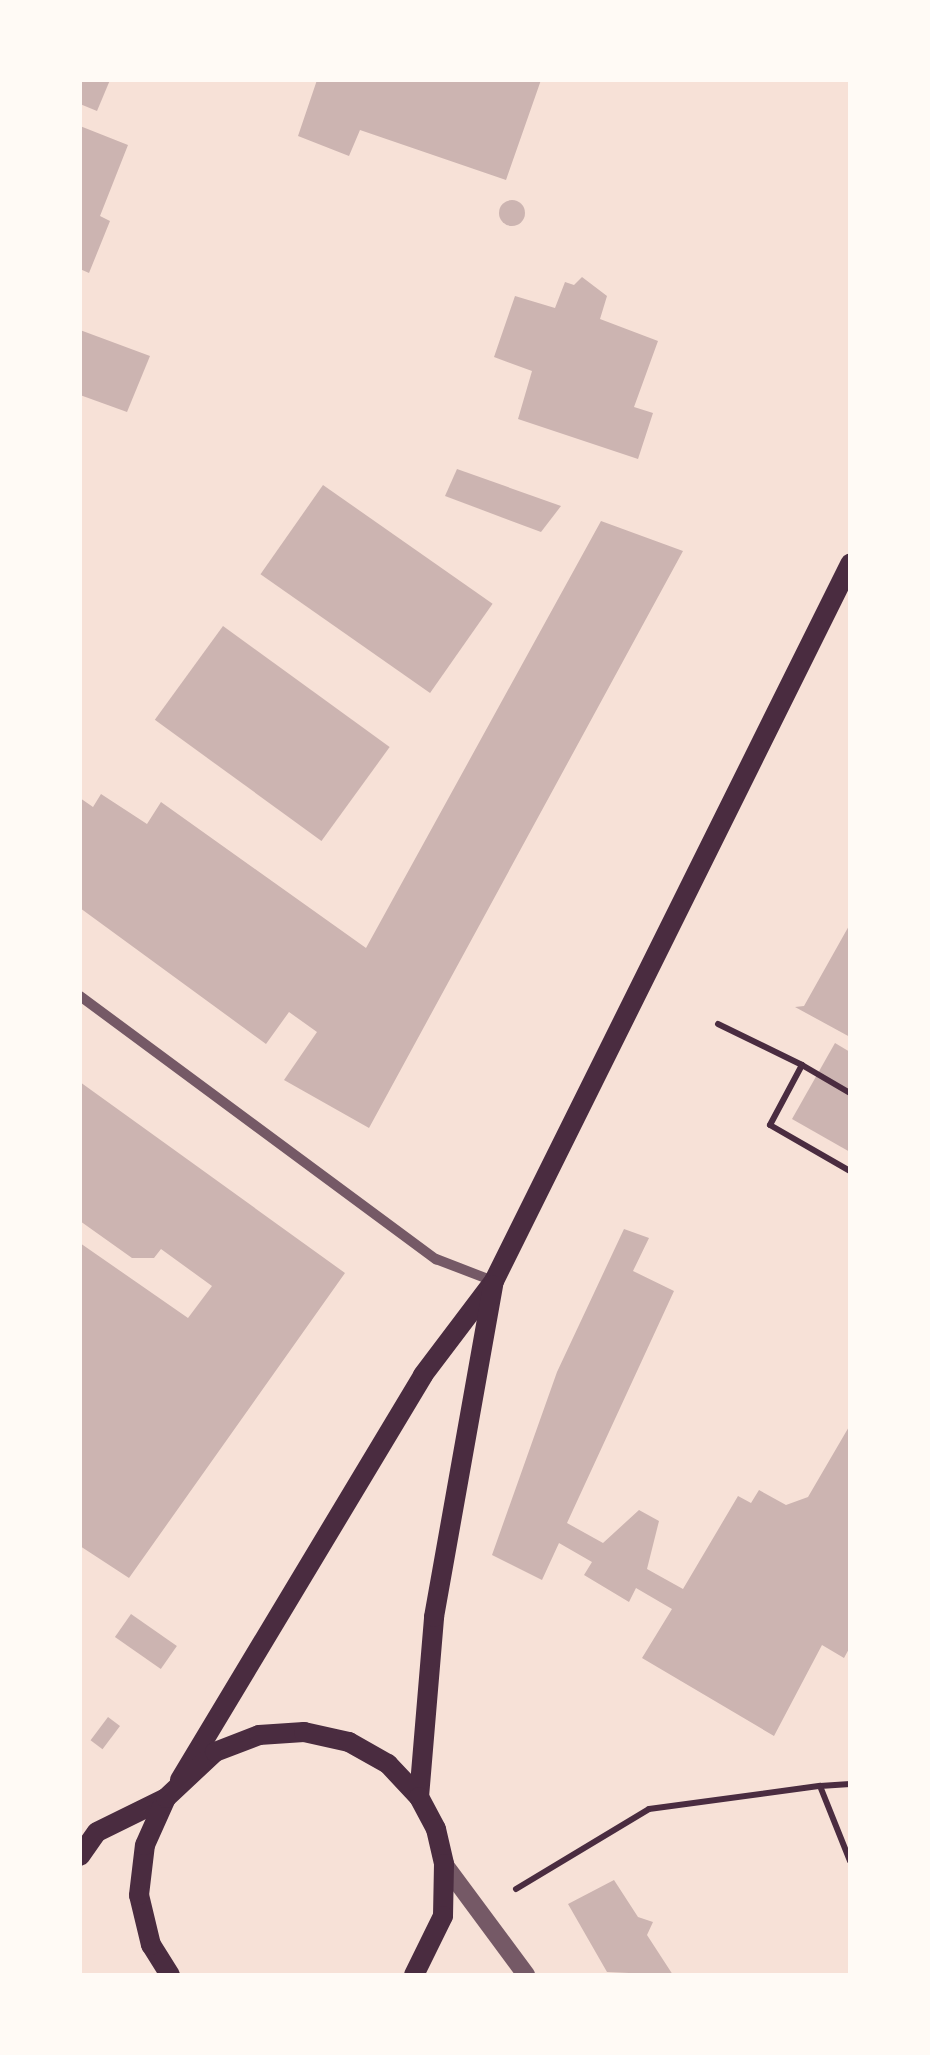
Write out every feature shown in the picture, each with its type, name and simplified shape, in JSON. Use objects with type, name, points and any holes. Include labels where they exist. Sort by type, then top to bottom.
[{"type":"main road","points":[[170,1975],[151,1945],[139,1895],[145,1845],[166,1798],[422,1374],[494,1281],[850,564]]},
{"type":"main road","points":[[419,1797],[434,1617],[494,1281]]},
{"type":"main road","points":[[180,1780],[216,1752],[244,1741],[304,1732],[348,1742],[388,1764],[419,1797],[444,1864],[443,1916],[414,1975]]},
{"type":"main road","points":[[80,1856],[98,1832],[166,1798]]},
{"type":"street","points":[[80,996],[436,1259],[494,1281]]},
{"type":"street","points":[[444,1864],[526,1975]]},
{"type":"path","points":[[718,1024],[850,1092]]},
{"type":"path","points":[[802,1066],[770,1125],[850,1171]]},
{"type":"path","points":[[485,1922],[525,1880],[649,1809],[850,1784]]},
{"type":"path","points":[[820,1786],[850,1861]]},
{"type":"building","points":[[80,80],[110,80],[97,111],[80,104]]},
{"type":"building","points":[[317,80],[541,80],[506,180],[360,130],[349,156],[298,136]]},
{"type":"building","points":[[80,126],[128,145],[100,216],[110,221],[89,273],[80,269]]},
{"type":"building","points":[[512,200],[521,204],[525,213],[521,222],[512,226],[503,222],[499,213],[503,204]]},
{"type":"building","points":[[582,277],[607,296],[600,319],[658,341],[634,407],[653,413],[638,459],[518,419],[532,371],[494,357],[515,296],[555,308],[565,282],[574,285]]},
{"type":"building","points":[[80,330],[150,356],[127,412],[80,395]]},
{"type":"building","points":[[457,469],[561,506],[541,532],[445,496]]},
{"type":"building","points":[[323,485],[493,604],[430,693],[260,574]]},
{"type":"building","points":[[601,521],[683,551],[369,1128],[284,1080],[317,1032],[289,1012],[266,1044],[80,908],[80,798],[93,807],[101,794],[147,824],[161,802],[366,948]]},
{"type":"building","points":[[223,626],[390,747],[321,841],[155,720]]},
{"type":"building","points":[[850,924],[850,1037],[795,1007],[804,1006]]},
{"type":"building","points":[[835,1043],[850,1052],[850,1152],[792,1119]]},
{"type":"building","points":[[80,1082],[345,1273],[129,1578],[80,1546],[80,1243],[188,1318],[212,1286],[161,1249],[154,1258],[132,1258],[80,1221]]},
{"type":"building","points":[[624,1229],[649,1238],[633,1271],[674,1291],[567,1523],[603,1543],[639,1510],[659,1521],[647,1569],[683,1589],[738,1496],[751,1503],[759,1490],[786,1505],[808,1497],[850,1425],[850,1647],[844,1658],[822,1645],[774,1736],[642,1658],[672,1609],[636,1588],[629,1602],[584,1575],[592,1562],[559,1543],[542,1580],[492,1555],[557,1372]]},
{"type":"building","points":[[131,1614],[177,1646],[161,1669],[115,1637]]},
{"type":"building","points":[[108,1717],[120,1726],[103,1749],[91,1740]]},
{"type":"building","points":[[614,1880],[638,1917],[653,1922],[647,1935],[673,1975],[607,1972],[568,1904]]}]
